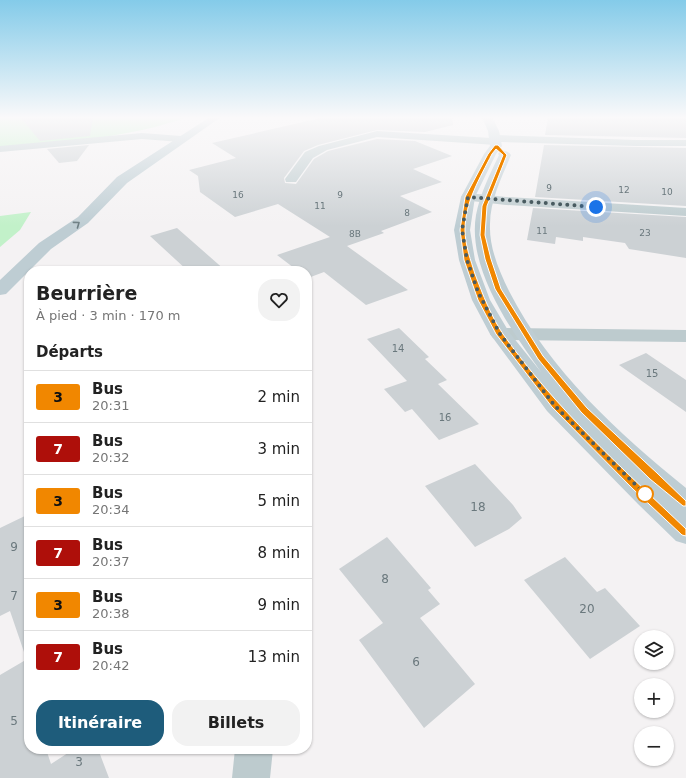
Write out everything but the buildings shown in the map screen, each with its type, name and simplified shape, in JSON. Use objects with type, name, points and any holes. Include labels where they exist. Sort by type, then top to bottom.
[{"type":"street","points":[[99,186],[135,158],[144,153]]},
{"type":"street","points":[[25,266],[45,246],[83,220],[122,180],[156,153]]},
{"type":"street","points":[[291,179],[309,155],[312,153]]},
{"type":"street","points":[[504,153],[505,155],[477,198],[462,230],[467,260],[478,292],[500,334],[555,406],[636,486],[686,532]]},
{"type":"street","points":[[477,198],[686,212]]},
{"type":"street","points":[[477,198],[485,206],[482,235],[498,289],[540,358],[584,410],[647,470],[686,504]]},
{"type":"street","points":[[45,246],[52,235],[73,211]]},
{"type":"street","points":[[0,290],[24,267]]},
{"type":"street","points":[[500,334],[686,336]]},
{"type":"street","points":[[251,778],[253,754]]},
{"type":"green space","points":[[31,212],[20,230],[0,247],[0,216]]},
{"type":"bus line","name":"3","points":[[491,153],[468,197],[462,230],[467,260],[481,300],[500,334],[555,406],[636,486],[686,532]]},
{"type":"bus line","name":"3","points":[[503,153],[505,155],[485,206],[482,235],[498,289],[540,358],[584,410],[653,476],[686,504]]},
{"type":"route","points":[[596,207],[468,197],[462,230],[467,260],[481,300],[500,334],[555,406],[647,496],[645,494]]}]
